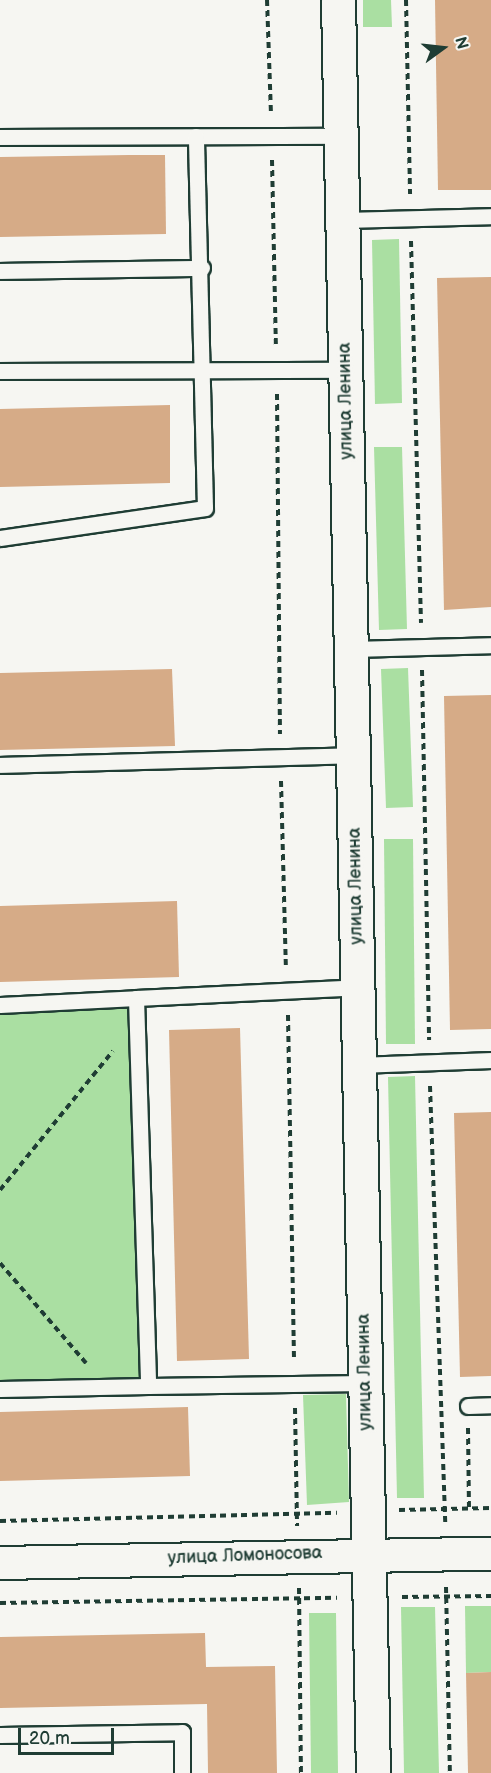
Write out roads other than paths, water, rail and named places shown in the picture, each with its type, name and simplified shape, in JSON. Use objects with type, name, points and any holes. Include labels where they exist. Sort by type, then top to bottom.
[{"type":"street","name":"улица Ленина","points":[[338,0],[373,1773]]},
{"type":"street","name":"улица Ломоносова","points":[[0,1563],[369,1553],[491,1554]]},
{"type":"lane","points":[[0,538],[205,508],[205,371],[196,136]]},
{"type":"lane","points":[[0,137],[341,136]]},
{"type":"lane","points":[[342,220],[491,216]]},
{"type":"lane","points":[[0,271],[202,268]]},
{"type":"lane","points":[[0,371],[345,370]]},
{"type":"lane","points":[[351,649],[491,645]]},
{"type":"lane","points":[[0,765],[353,755]]},
{"type":"lane","points":[[0,1005],[287,994],[358,987]]},
{"type":"lane","points":[[136,998],[148,1386]]},
{"type":"lane","points":[[359,1065],[491,1060]]},
{"type":"lane","points":[[0,1389],[365,1383]]},
{"type":"lane","points":[[468,1406],[491,1405]]},
{"type":"lane","points":[[0,1735],[182,1732],[182,1773]]}]
